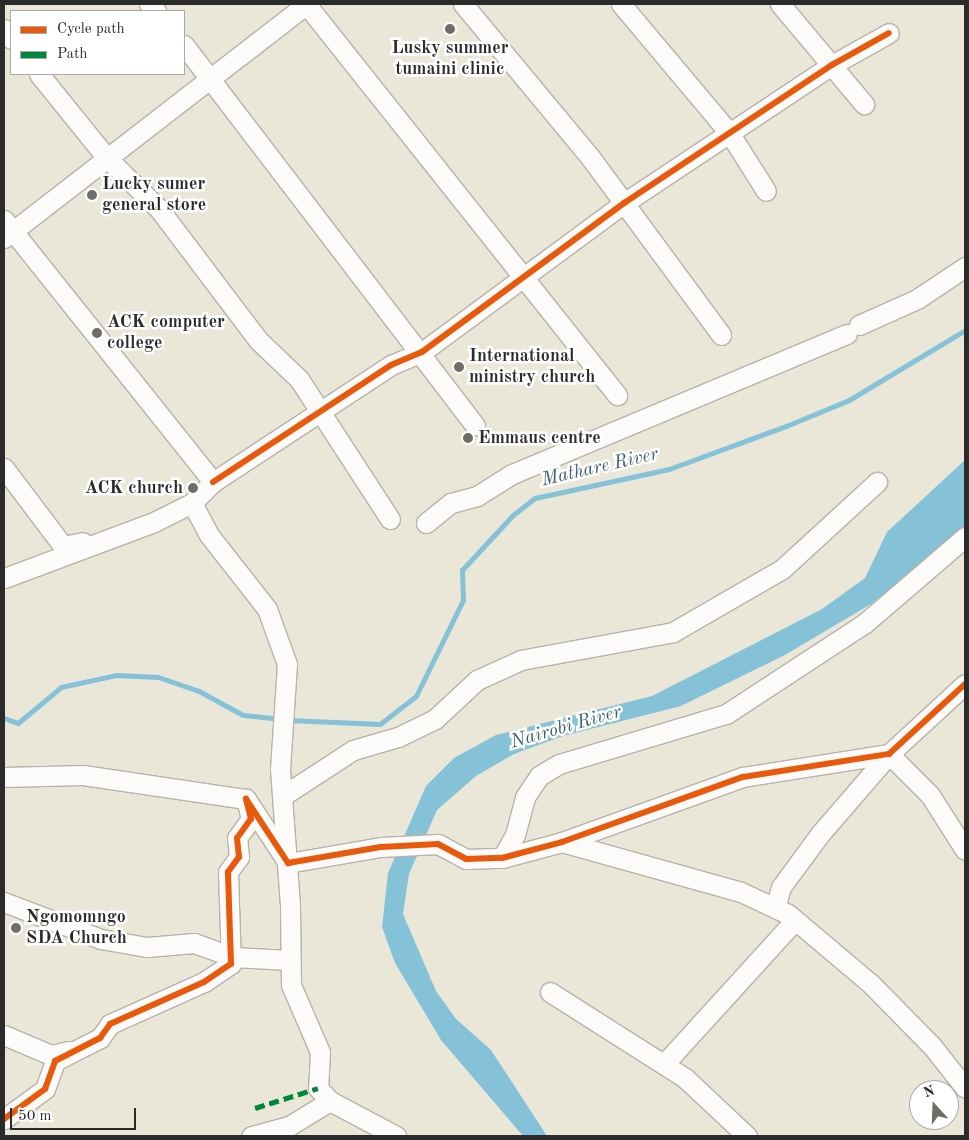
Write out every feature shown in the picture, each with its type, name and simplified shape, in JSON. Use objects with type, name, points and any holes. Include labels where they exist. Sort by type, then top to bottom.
[{"type":"street","points":[[213,482],[6,229],[106,157],[209,75],[306,4],[616,395]]},
{"type":"street","points":[[463,4],[624,202],[721,335]]},
{"type":"street","points":[[621,4],[730,134],[766,191]]},
{"type":"street","points":[[780,4],[864,104]]},
{"type":"street","points":[[4,578],[106,539],[192,503],[213,482],[391,365],[422,352],[624,202],[730,134],[832,65],[889,33]]},
{"type":"street","points":[[185,46],[209,75],[287,182],[422,352],[475,425]]},
{"type":"street","points":[[40,75],[106,157],[159,209],[258,340],[299,379],[390,520]]},
{"type":"street","points":[[426,523],[451,503],[477,496],[512,474],[853,330],[917,299],[965,267]]},
{"type":"street","points":[[4,468],[63,546],[106,539]]},
{"type":"street","points":[[284,795],[353,750],[398,737],[435,719],[477,680],[521,660],[673,632],[782,569],[877,482]]},
{"type":"street","points":[[192,503],[209,535],[267,609],[287,664],[280,769],[284,795],[288,863],[288,960],[290,985],[320,1052],[318,1088],[330,1100],[396,1136]]},
{"type":"street","points":[[502,858],[515,835],[525,797],[539,776],[560,764],[726,714],[865,624],[965,537]]},
{"type":"street","points":[[775,908],[781,887],[798,864],[889,754],[965,684]]},
{"type":"street","points":[[288,863],[381,847],[438,844],[466,859],[502,858],[562,842],[743,777],[889,754]]},
{"type":"street","points":[[889,754],[930,794],[965,850]]},
{"type":"street","points":[[4,777],[83,775],[246,800],[288,863]]},
{"type":"street","points":[[4,1119],[45,1089],[55,1061],[100,1038],[110,1024],[204,982],[231,964],[233,957],[228,879],[239,857],[237,838],[251,819],[246,800]]},
{"type":"street","points":[[562,842],[741,892],[795,920],[877,990],[932,1046],[965,1088]]},
{"type":"street","points":[[4,902],[101,939],[147,946],[194,943],[233,957],[288,960]]},
{"type":"street","points":[[665,1063],[795,920]]},
{"type":"street","points":[[550,992],[665,1063],[720,1107],[747,1136]]},
{"type":"street","points":[[4,1035],[51,1055],[84,1045]]},
{"type":"street","points":[[251,1136],[289,1126],[330,1100]]},
{"type":"water","name":"Nairobi River","points":[[965,460],[965,531],[871,604],[785,655],[681,706],[563,736],[514,754],[476,776],[437,810],[409,874],[403,914],[436,991],[456,1019],[491,1050],[547,1136],[523,1136],[441,1040],[395,963],[382,927],[388,873],[426,786],[454,758],[496,735],[652,696],[822,609],[865,578],[887,532]]},
{"type":"waterway","name":"Mathare River","points":[[288,720],[380,724],[416,696],[463,600],[462,570],[513,515],[535,498],[669,469],[786,426],[849,400],[965,330]]},
{"type":"waterway","name":"Mathare River","points":[[4,718],[18,723],[61,687],[116,675],[158,677],[199,691],[243,715],[279,719]]},
{"type":"marked path","points":[[255,1108],[318,1088]]},
{"type":"cycle path","points":[[213,482],[391,365],[422,352],[624,203],[832,65],[889,33]]},
{"type":"cycle path","points":[[4,1119],[45,1089],[55,1061],[100,1038],[110,1024],[204,982],[231,964],[228,872],[239,857],[237,838],[251,819],[246,799],[288,863],[381,847],[438,844],[466,859],[502,858],[562,842],[743,777],[889,754],[965,684]]},
{"type":"place","name":"Lusky summer tumaini clinic","points":[[450,29]]},
{"type":"place","name":"Lucky sumer general store","points":[[92,195]]},
{"type":"place","name":"ACK computer college","points":[[97,333]]},
{"type":"place","name":"International ministry church","points":[[459,367]]},
{"type":"place","name":"Emmaus centre","points":[[468,438]]},
{"type":"place","name":"ACK church","points":[[193,488]]},
{"type":"place","name":"Ngomomngo SDA Church","points":[[16,928]]}]
